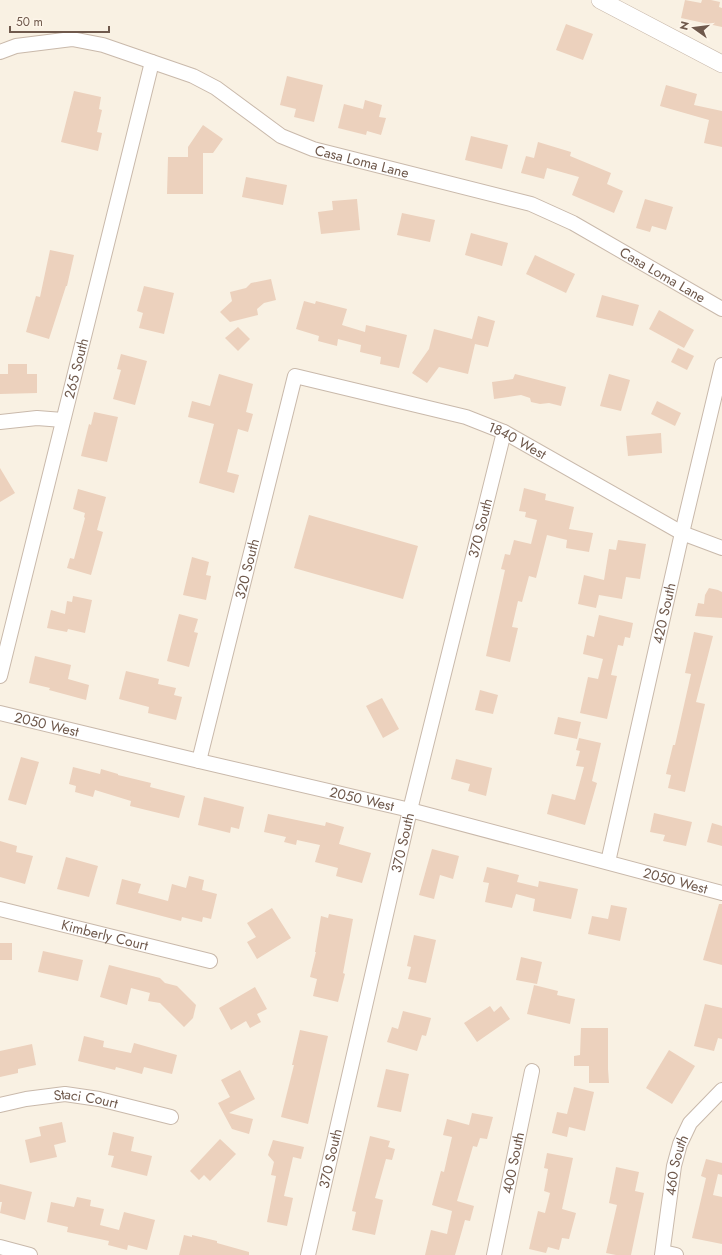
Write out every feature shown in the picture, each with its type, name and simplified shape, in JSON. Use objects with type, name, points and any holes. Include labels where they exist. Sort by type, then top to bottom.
[{"type":"street","points":[[600,0],[623,5],[722,64]]},
{"type":"street","name":"Casa Loma Lane","points":[[0,52],[16,46],[72,38],[102,45],[193,76],[216,88],[281,136],[313,149],[531,204],[573,223],[722,309]]},
{"type":"street","name":"265 South","points":[[0,676],[6,627],[64,420],[152,62]]},
{"type":"street","name":"420 South","points":[[608,862],[682,533],[722,365]]},
{"type":"street","name":"1840 West","points":[[295,376],[466,417],[504,432],[682,533],[722,548]]},
{"type":"street","name":"320 South","points":[[198,761],[295,376]]},
{"type":"street","points":[[0,422],[37,418],[64,420]]},
{"type":"street","name":"370 South","points":[[308,1255],[410,810],[504,432]]},
{"type":"street","name":"2050 West","points":[[0,713],[410,810],[722,893]]},
{"type":"street","name":"Kimberly Court","points":[[0,909],[210,961]]},
{"type":"street","name":"400 South","points":[[494,1255],[532,1071]]},
{"type":"street","name":"460 South","points":[[667,1254],[674,1166],[680,1144],[690,1123],[722,1090]]},
{"type":"street","name":"Staci Court","points":[[0,1105],[26,1099],[65,1094],[99,1099],[171,1117]]},
{"type":"street","points":[[0,1247],[30,1255]]},
{"type":"building","points":[[685,0],[701,3],[702,0],[720,2],[719,7],[722,8],[722,27],[681,18]]},
{"type":"building","points":[[566,24],[593,34],[583,60],[556,50]]},
{"type":"building","points":[[287,76],[323,85],[314,122],[294,117],[296,109],[280,105]]},
{"type":"building","points":[[666,85],[697,94],[694,105],[722,111],[722,147],[704,143],[709,120],[660,106]]},
{"type":"building","points":[[74,91],[101,97],[99,109],[102,110],[97,132],[102,133],[98,151],[61,142]]},
{"type":"building","points":[[365,100],[382,105],[379,117],[386,118],[381,135],[367,131],[366,135],[338,128],[344,104],[363,109]]},
{"type":"building","points":[[203,125],[223,139],[213,153],[203,153],[203,194],[167,194],[168,157],[188,157],[188,147]]},
{"type":"building","points":[[471,136],[508,145],[502,169],[465,160]]},
{"type":"building","points":[[538,142],[571,152],[570,156],[611,173],[607,184],[623,191],[614,213],[572,195],[579,177],[547,168],[544,179],[521,173],[526,156],[534,158]]},
{"type":"building","points":[[246,177],[287,185],[283,205],[242,197]]},
{"type":"building","points":[[357,199],[360,230],[321,234],[318,212],[333,210],[332,201]]},
{"type":"building","points":[[645,199],[673,207],[666,230],[652,226],[650,232],[636,228]]},
{"type":"building","points":[[402,213],[435,220],[430,242],[397,235]]},
{"type":"building","points":[[471,233],[508,243],[502,266],[465,255]]},
{"type":"building","points":[[50,250],[74,255],[67,286],[49,339],[26,332],[36,296],[40,297]]},
{"type":"building","points":[[535,255],[575,274],[566,293],[526,274]]},
{"type":"building","points":[[271,279],[276,300],[264,303],[257,309],[258,315],[230,322],[220,312],[232,301],[230,292],[246,288],[251,283]]},
{"type":"building","points":[[144,286],[174,293],[164,334],[139,328],[143,313],[137,311]]},
{"type":"building","points":[[602,295],[639,305],[633,326],[596,317]]},
{"type":"building","points":[[304,301],[315,304],[316,301],[347,309],[342,325],[365,332],[366,325],[407,335],[399,368],[380,364],[381,357],[360,352],[361,345],[338,339],[337,346],[318,341],[319,336],[296,329]]},
{"type":"building","points":[[659,310],[694,330],[684,348],[649,329]]},
{"type":"building","points":[[478,316],[495,321],[488,347],[475,344],[468,374],[439,367],[427,383],[412,373],[429,349],[434,329],[472,339]]},
{"type":"building","points":[[238,327],[250,339],[238,351],[225,338]]},
{"type":"building","points":[[678,348],[694,356],[687,370],[671,362]]},
{"type":"building","points":[[121,354],[147,361],[135,405],[113,399],[121,370],[117,369]]},
{"type":"building","points":[[8,364],[27,364],[27,374],[37,374],[37,393],[0,394],[0,374],[8,374]]},
{"type":"building","points":[[219,374],[253,384],[246,412],[253,414],[248,432],[238,429],[227,472],[239,475],[234,493],[199,483],[214,424],[188,417],[192,401],[210,406]]},
{"type":"building","points":[[515,374],[566,387],[561,406],[549,403],[540,404],[531,402],[530,398],[521,395],[494,399],[492,382],[513,379]]},
{"type":"building","points":[[609,374],[630,380],[621,411],[600,406]]},
{"type":"building","points":[[657,401],[681,413],[675,426],[651,414]]},
{"type":"building","points":[[94,412],[118,417],[107,462],[81,456],[89,424],[91,425]]},
{"type":"building","points":[[661,433],[662,453],[628,456],[626,436]]},
{"type":"building","points":[[0,468],[15,493],[0,502]]},
{"type":"building","points":[[524,488],[546,494],[545,500],[574,507],[569,529],[593,533],[589,552],[566,548],[567,540],[547,535],[536,578],[529,576],[522,602],[518,601],[512,627],[518,628],[510,662],[486,656],[505,570],[501,569],[505,554],[510,555],[514,540],[531,544],[537,520],[525,517],[526,512],[519,511]]},
{"type":"building","points":[[78,489],[106,497],[97,530],[103,532],[91,575],[67,568],[70,558],[74,559],[85,518],[85,513],[73,509]]},
{"type":"building","points":[[309,515],[418,546],[403,599],[294,568]]},
{"type":"building","points":[[618,540],[646,544],[640,579],[626,577],[622,599],[599,595],[596,608],[578,604],[584,575],[604,580],[609,549],[616,550]]},
{"type":"building","points":[[192,557],[209,562],[206,575],[211,576],[206,600],[183,595]]},
{"type":"building","points":[[709,588],[722,592],[722,618],[695,616],[698,603],[704,604],[705,595]]},
{"type":"building","points":[[73,596],[92,600],[85,633],[68,629],[67,632],[47,628],[51,610],[65,614],[67,601],[72,602]]},
{"type":"building","points":[[179,614],[198,619],[194,632],[198,633],[189,667],[167,661]]},
{"type":"building","points":[[599,615],[633,623],[630,638],[625,637],[623,646],[618,645],[611,675],[617,676],[607,719],[580,713],[588,677],[598,679],[603,659],[583,654],[587,635],[594,637]]},
{"type":"building","points":[[694,632],[713,636],[696,702],[705,704],[685,792],[668,788],[671,775],[666,774],[673,745],[675,745],[691,674],[685,673]]},
{"type":"building","points":[[35,656],[71,665],[68,679],[89,685],[86,700],[49,690],[50,688],[29,683]]},
{"type":"building","points":[[126,671],[159,679],[158,684],[176,688],[174,695],[182,697],[176,720],[148,713],[149,707],[119,699]]},
{"type":"building","points":[[480,690],[498,695],[493,714],[475,710]]},
{"type":"building","points":[[382,698],[399,729],[383,738],[366,706]]},
{"type":"building","points":[[558,717],[581,722],[577,739],[554,734]]},
{"type":"building","points":[[579,738],[601,743],[592,781],[597,783],[585,825],[547,814],[552,794],[575,800],[584,767],[576,766],[580,751],[576,750]]},
{"type":"building","points":[[21,757],[39,762],[26,805],[8,800]]},
{"type":"building","points":[[456,759],[492,768],[486,796],[468,791],[470,784],[451,779]]},
{"type":"building","points":[[73,767],[100,774],[101,769],[151,783],[150,787],[185,796],[179,818],[130,806],[131,801],[95,790],[93,797],[75,792],[76,786],[69,784]]},
{"type":"building","points":[[204,797],[244,807],[239,829],[231,827],[230,833],[198,825]]},
{"type":"building","points":[[654,813],[692,822],[686,846],[663,841],[665,835],[650,832]]},
{"type":"building","points":[[268,814],[325,826],[326,822],[344,827],[339,844],[371,853],[362,883],[336,876],[338,868],[315,862],[320,845],[297,840],[296,845],[284,842],[286,837],[264,832]]},
{"type":"building","points":[[712,823],[722,826],[722,846],[707,842]]},
{"type":"building","points":[[0,841],[17,846],[16,852],[33,856],[25,884],[0,877]]},
{"type":"building","points":[[432,849],[459,856],[453,879],[440,875],[434,899],[419,895]]},
{"type":"building","points":[[66,857],[98,866],[89,897],[57,889]]},
{"type":"building","points":[[487,867],[519,875],[517,882],[538,887],[539,881],[578,889],[571,919],[533,911],[535,899],[516,894],[512,908],[485,902],[489,883],[483,882]]},
{"type":"building","points":[[189,876],[204,880],[202,890],[217,894],[211,919],[203,917],[202,922],[182,917],[181,921],[116,904],[122,879],[141,884],[138,893],[168,901],[172,884],[186,888]]},
{"type":"building","points":[[719,904],[722,904],[722,965],[703,960]]},
{"type":"building","points":[[611,905],[627,908],[620,941],[588,934],[592,916],[608,919]]},
{"type":"building","points":[[272,908],[291,938],[257,959],[247,942],[256,937],[247,923]]},
{"type":"building","points":[[329,914],[353,919],[343,973],[345,974],[338,1002],[313,996],[317,979],[310,977],[316,952],[321,916],[328,918]]},
{"type":"building","points":[[414,935],[436,940],[426,983],[408,979],[411,967],[407,966]]},
{"type":"building","points":[[0,943],[12,943],[12,960],[0,960]]},
{"type":"building","points":[[43,951],[83,960],[78,981],[38,972]]},
{"type":"building","points":[[521,957],[542,962],[537,984],[516,980]]},
{"type":"building","points":[[109,965],[160,978],[165,983],[177,986],[196,1005],[193,1018],[184,1027],[160,1003],[148,1001],[150,993],[131,988],[127,1005],[100,997]]},
{"type":"building","points":[[534,985],[558,991],[557,995],[575,999],[570,1024],[527,1014]]},
{"type":"building","points":[[255,987],[267,1009],[257,1014],[261,1022],[250,1028],[246,1021],[231,1030],[219,1008]]},
{"type":"building","points":[[705,1004],[722,1008],[722,1039],[718,1038],[714,1051],[694,1046]]},
{"type":"building","points":[[490,1006],[494,1012],[501,1006],[510,1019],[477,1042],[464,1023]]},
{"type":"building","points":[[403,1011],[431,1018],[426,1036],[422,1035],[417,1051],[387,1042],[392,1027],[398,1029]]},
{"type":"building","points":[[581,1028],[608,1028],[609,1083],[589,1083],[589,1066],[574,1066],[574,1056],[580,1055]]},
{"type":"building","points":[[300,1030],[328,1036],[308,1124],[281,1117],[294,1065],[292,1065]]},
{"type":"building","points":[[84,1036],[104,1041],[103,1047],[131,1053],[134,1043],[177,1055],[172,1074],[144,1067],[142,1074],[116,1067],[115,1070],[78,1061]]},
{"type":"building","points":[[32,1044],[36,1065],[18,1069],[18,1073],[0,1077],[0,1051]]},
{"type":"building","points":[[669,1050],[695,1066],[672,1104],[646,1088]]},
{"type":"building","points":[[386,1069],[409,1074],[401,1112],[377,1107]]},
{"type":"building","points":[[240,1070],[255,1099],[229,1113],[253,1119],[249,1134],[232,1129],[218,1103],[230,1097],[221,1080]]},
{"type":"building","points":[[574,1087],[594,1092],[585,1131],[569,1127],[567,1137],[552,1133],[557,1112],[567,1114]]},
{"type":"building","points":[[472,1113],[493,1117],[487,1139],[480,1138],[477,1147],[473,1146],[457,1201],[474,1206],[470,1221],[465,1220],[455,1255],[425,1255],[431,1230],[447,1234],[452,1211],[432,1205],[441,1171],[444,1172],[452,1137],[443,1135],[447,1119],[469,1125]]},
{"type":"building","points":[[62,1122],[66,1142],[54,1145],[57,1157],[30,1163],[25,1140],[41,1136],[39,1127]]},
{"type":"building","points":[[113,1132],[134,1137],[131,1151],[152,1156],[147,1176],[111,1167],[114,1156],[108,1155]]},
{"type":"building","points":[[370,1136],[390,1141],[388,1147],[395,1149],[392,1160],[386,1159],[375,1198],[383,1200],[375,1235],[352,1230],[356,1212],[352,1211]]},
{"type":"building","points":[[220,1139],[236,1154],[210,1181],[204,1175],[199,1180],[190,1171]]},
{"type":"building","points":[[273,1140],[304,1147],[301,1159],[293,1157],[284,1196],[293,1198],[287,1226],[267,1222],[276,1176],[271,1175],[274,1162],[268,1155]]},
{"type":"building","points":[[547,1153],[573,1158],[562,1209],[576,1213],[569,1239],[562,1238],[559,1250],[548,1247],[546,1253],[529,1249],[538,1211],[545,1213],[550,1193],[544,1191],[548,1169],[544,1168]]},
{"type":"building","points":[[706,1159],[722,1163],[722,1175],[718,1174],[713,1195],[722,1197],[722,1244],[692,1238],[706,1178],[701,1176]]},
{"type":"building","points":[[616,1167],[639,1172],[635,1191],[644,1193],[631,1255],[606,1253],[617,1205],[609,1203]]},
{"type":"building","points":[[0,1184],[32,1192],[25,1220],[0,1213],[2,1202],[0,1202]]},
{"type":"building","points":[[77,1197],[91,1200],[90,1206],[104,1209],[100,1225],[119,1230],[124,1212],[155,1220],[147,1250],[128,1245],[127,1250],[108,1245],[109,1241],[67,1232],[68,1227],[47,1222],[51,1202],[74,1207]]},
{"type":"building","points":[[184,1235],[192,1237],[192,1235],[217,1241],[217,1243],[249,1252],[249,1255],[179,1255]]}]
